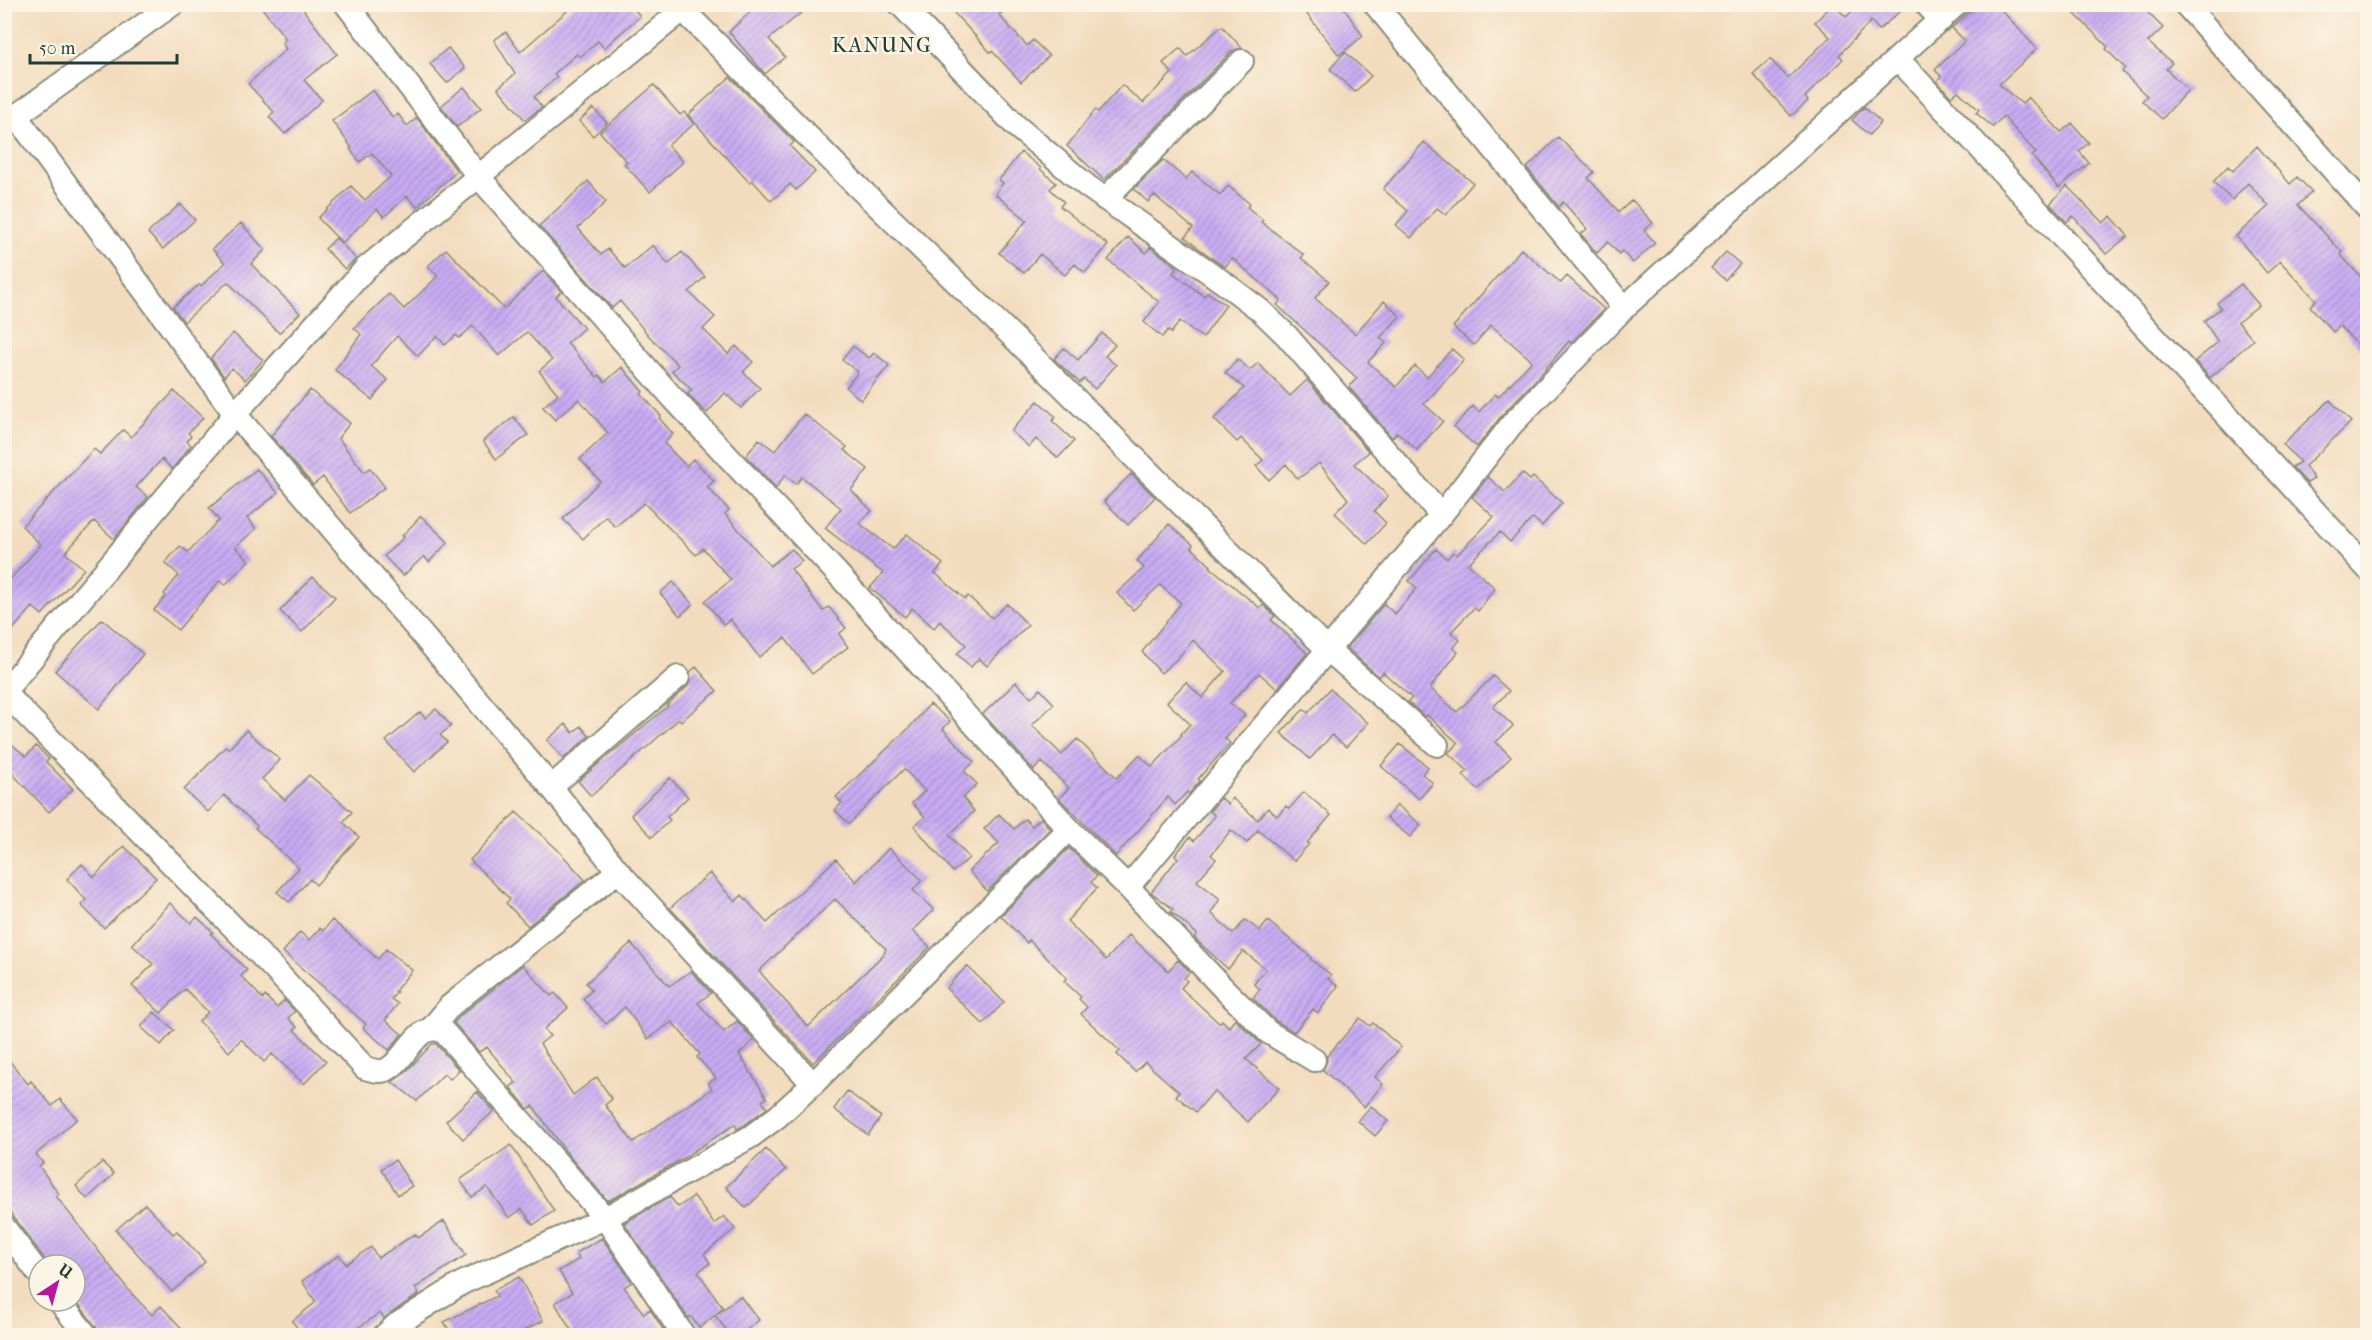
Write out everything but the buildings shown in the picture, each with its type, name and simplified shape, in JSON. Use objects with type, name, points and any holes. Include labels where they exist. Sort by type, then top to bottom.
[{"type":"street","points":[[173,4],[10,120],[235,414],[551,787],[618,871],[813,1084]]},
{"type":"street","points":[[346,4],[478,176],[673,398],[835,571],[1069,829],[1268,1032],[1314,1060]]},
{"type":"street","points":[[900,4],[1016,126],[1105,199],[1227,285],[1287,336],[1441,515]]},
{"type":"street","points":[[1375,4],[1624,308]]},
{"type":"street","points":[[1128,887],[1441,515],[1512,424],[1624,308],[1898,59],[1933,12],[1958,4]]},
{"type":"street","points":[[2185,4],[2367,209]]},
{"type":"street","points":[[684,1335],[605,1218],[444,1032],[436,1028],[423,1031],[388,1069],[377,1071],[365,1068],[274,969],[4,692],[235,414],[366,268],[686,7],[858,187],[1012,336],[1327,649],[1437,745]]},
{"type":"street","points":[[1898,59],[2367,569]]},
{"type":"street","points":[[1105,199],[1242,61]]},
{"type":"street","points":[[551,787],[678,677]]},
{"type":"street","points":[[384,1335],[462,1283],[605,1218],[750,1137],[777,1117],[813,1084],[1069,829]]},
{"type":"street","points":[[430,1029],[450,1006],[618,871]]},
{"type":"street","points":[[4,1227],[27,1258]]},
{"type":"street","points":[[69,1313],[87,1335]]},
{"type":"district","name":"KANUNG","points":[[882,45]]}]
